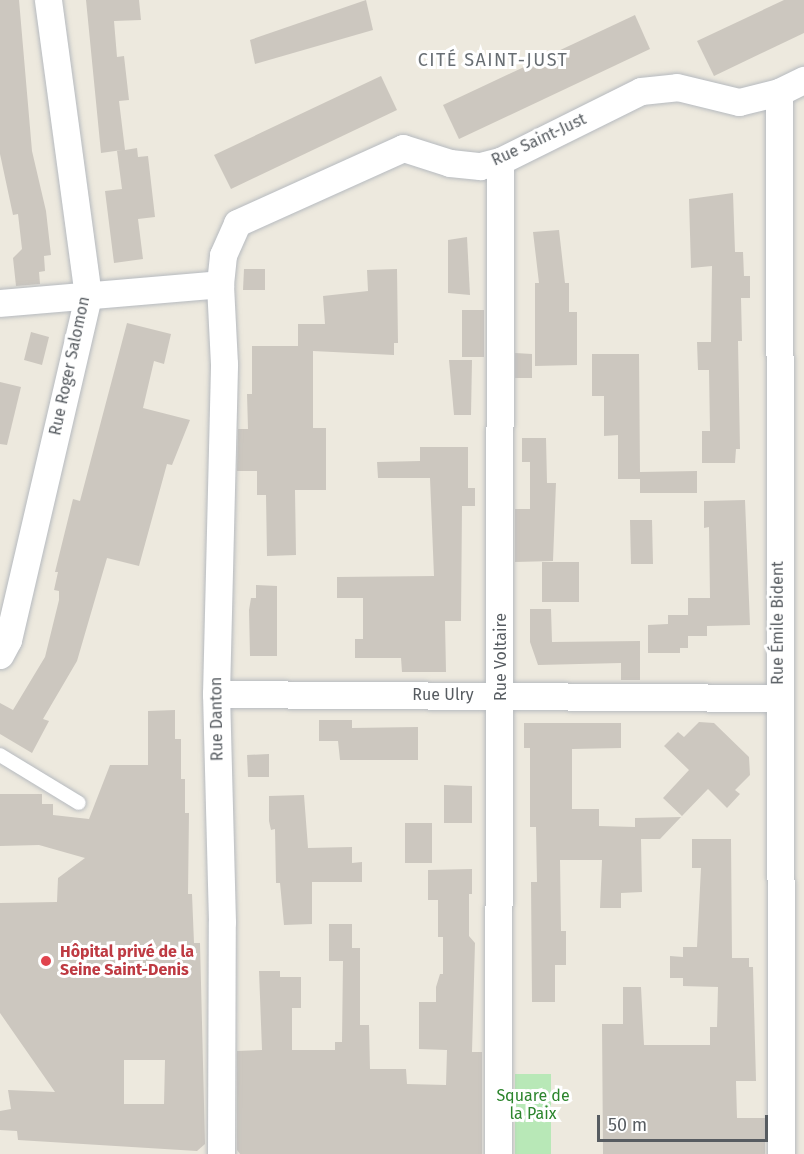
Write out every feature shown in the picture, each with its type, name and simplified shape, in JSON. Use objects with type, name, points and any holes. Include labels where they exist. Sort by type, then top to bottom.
[{"type":"street","name":"Rue Roger Salomon","points":[[0,655],[8,640],[88,296],[48,0]]},
{"type":"street","name":"Rue Saint-Just","points":[[220,284],[223,255],[237,223],[338,174],[403,148],[450,163],[480,166],[500,161],[641,91],[677,87],[739,102],[779,92],[804,80]]},
{"type":"street","name":"Rue Émile Bident","points":[[779,92],[778,698],[781,1154]]},
{"type":"street","name":"Rue Voltaire","points":[[498,1154],[502,696],[497,258],[500,161]]},
{"type":"street","points":[[0,303],[220,284]]},
{"type":"street","name":"Rue Danton","points":[[220,284],[224,364],[216,694],[222,922],[221,1154]]},
{"type":"street","name":"Rue Ulry","points":[[216,694],[778,698]]},
{"type":"lane","points":[[0,755],[79,803]]},
{"type":"green space","name":"Square de la Paix","points":[[515,1074],[551,1074],[551,1154],[515,1154]]},
{"type":"building","points":[[0,0],[19,0],[32,151],[46,211],[51,255],[44,256],[45,271],[39,272],[40,284],[16,286],[13,258],[22,249],[18,214],[13,215],[0,154]]},
{"type":"building","points":[[86,0],[139,0],[141,20],[114,21],[117,57],[124,56],[129,100],[119,101],[125,150],[137,148],[138,157],[148,156],[155,217],[138,219],[143,259],[114,263],[105,191],[122,189],[117,151],[122,150],[101,153]]},
{"type":"building","points":[[366,0],[373,30],[255,64],[250,40]]},
{"type":"building","points":[[784,0],[804,0],[804,33],[714,76],[697,41]]},
{"type":"building","points":[[635,15],[650,49],[459,139],[443,105]]},
{"type":"building","points":[[381,76],[397,110],[231,189],[214,155]]},
{"type":"building","points":[[733,193],[735,252],[743,252],[744,276],[750,276],[750,298],[741,298],[742,341],[738,341],[740,449],[736,449],[735,463],[702,463],[702,431],[710,431],[709,370],[698,370],[697,342],[711,342],[712,266],[691,268],[689,199]]},
{"type":"building","points":[[559,230],[565,283],[569,283],[569,312],[577,312],[577,365],[535,366],[535,283],[539,283],[533,232]]},
{"type":"building","points":[[467,237],[470,295],[448,293],[448,240]]},
{"type":"building","points":[[244,269],[265,269],[265,290],[243,290]]},
{"type":"building","points":[[397,269],[398,343],[394,343],[394,355],[313,351],[313,428],[326,428],[326,490],[295,490],[296,555],[267,556],[266,495],[257,495],[257,471],[237,471],[238,429],[248,429],[247,394],[252,394],[252,346],[298,346],[298,324],[325,324],[323,296],[368,291],[367,270]]},
{"type":"building","points":[[462,310],[484,310],[484,357],[462,357]]},
{"type":"building","points":[[127,323],[171,334],[164,364],[154,361],[143,408],[190,420],[172,465],[167,464],[139,566],[107,558],[77,661],[43,719],[49,721],[32,753],[0,734],[0,703],[13,710],[45,657],[59,600],[59,591],[54,590],[58,572],[55,572],[73,499],[80,501]]},
{"type":"building","points":[[31,332],[49,337],[42,365],[24,360]]},
{"type":"building","points":[[515,353],[532,354],[532,378],[515,378]]},
{"type":"building","points":[[592,354],[639,354],[640,472],[697,471],[697,493],[640,493],[640,479],[618,479],[618,435],[604,436],[604,396],[592,396]]},
{"type":"building","points":[[449,360],[472,360],[471,415],[454,415]]},
{"type":"building","points":[[0,382],[21,387],[7,445],[0,444]]},
{"type":"building","points":[[522,438],[546,438],[547,483],[556,483],[553,561],[515,562],[515,509],[530,509],[530,462],[522,462]]},
{"type":"building","points":[[420,447],[468,447],[468,488],[475,488],[475,506],[462,506],[461,621],[445,621],[446,672],[402,672],[401,658],[355,658],[355,639],[363,639],[363,598],[337,598],[337,577],[434,576],[430,478],[378,478],[377,462],[420,461]]},
{"type":"building","points":[[745,500],[750,625],[707,626],[707,636],[688,636],[688,648],[680,648],[680,653],[648,653],[648,625],[668,624],[668,615],[688,615],[688,598],[710,598],[709,527],[704,528],[704,501]]},
{"type":"building","points":[[630,520],[652,520],[653,564],[631,564]]},
{"type":"building","points":[[542,562],[579,562],[579,602],[542,602]]},
{"type":"building","points":[[256,585],[277,586],[277,656],[250,656],[249,610],[251,598],[256,598]]},
{"type":"building","points":[[530,609],[551,609],[552,642],[640,641],[640,680],[621,680],[621,663],[538,665],[530,642]]},
{"type":"building","name":"Hôpital privé de la Seine Saint-Denis","points":[[175,710],[175,739],[181,739],[181,779],[185,779],[185,813],[189,813],[188,894],[192,894],[194,943],[200,943],[205,1144],[197,1151],[18,1140],[17,1131],[0,1130],[0,1111],[11,1109],[8,1090],[55,1092],[0,1013],[0,903],[57,902],[58,878],[85,858],[39,845],[0,846],[0,794],[42,794],[42,804],[53,804],[53,815],[89,819],[110,765],[148,765],[148,711]],"holes":[[[124,1060],[165,1060],[164,1104],[124,1104]]]},
{"type":"building","points":[[319,720],[352,720],[352,728],[418,727],[418,760],[340,760],[338,741],[319,741]]},
{"type":"building","points":[[699,722],[714,723],[749,757],[750,775],[735,790],[740,794],[727,808],[708,789],[682,816],[663,798],[689,770],[664,746],[678,732],[684,737]]},
{"type":"building","points":[[524,723],[621,723],[621,748],[572,749],[572,809],[599,809],[599,826],[635,827],[635,818],[681,817],[660,839],[641,839],[642,892],[621,893],[621,908],[600,908],[602,860],[560,860],[561,931],[566,931],[566,965],[555,965],[555,1002],[532,1002],[531,882],[537,882],[536,827],[530,827],[530,748],[524,748]]},
{"type":"building","points":[[269,754],[269,777],[248,777],[247,755]]},
{"type":"building","points":[[444,785],[472,786],[472,823],[444,823]]},
{"type":"building","points":[[304,795],[308,848],[352,847],[352,863],[362,862],[362,882],[312,882],[312,924],[284,925],[280,883],[276,883],[275,829],[271,830],[269,821],[269,796]]},
{"type":"building","points":[[405,823],[432,823],[432,863],[405,863]]},
{"type":"building","points":[[692,839],[731,839],[732,958],[749,958],[749,967],[753,967],[756,1081],[736,1081],[737,1118],[765,1118],[765,1154],[603,1154],[602,1024],[623,1024],[623,987],[641,987],[644,1045],[710,1045],[710,1027],[717,1027],[718,987],[683,986],[683,978],[670,978],[670,956],[683,957],[683,947],[697,947],[701,868],[692,868]]},
{"type":"building","points":[[472,869],[472,894],[469,894],[469,936],[475,943],[472,1052],[482,1052],[482,1154],[240,1154],[237,1150],[237,1051],[262,1050],[259,971],[280,971],[280,977],[301,977],[301,1008],[292,1008],[292,1050],[335,1050],[335,1042],[342,1042],[343,961],[329,961],[329,924],[352,924],[352,948],[360,948],[360,1025],[369,1025],[370,1069],[406,1069],[407,1084],[446,1085],[447,1050],[419,1049],[419,1002],[436,1002],[436,987],[440,974],[443,974],[443,937],[438,937],[438,900],[428,900],[428,870]]},
{"type":"place","name":"Hôpital privé de la Seine Saint-Denis","points":[[46,961]]},
{"type":"district","name":"CITÉ SAINT-JUST","points":[[493,60]]}]
